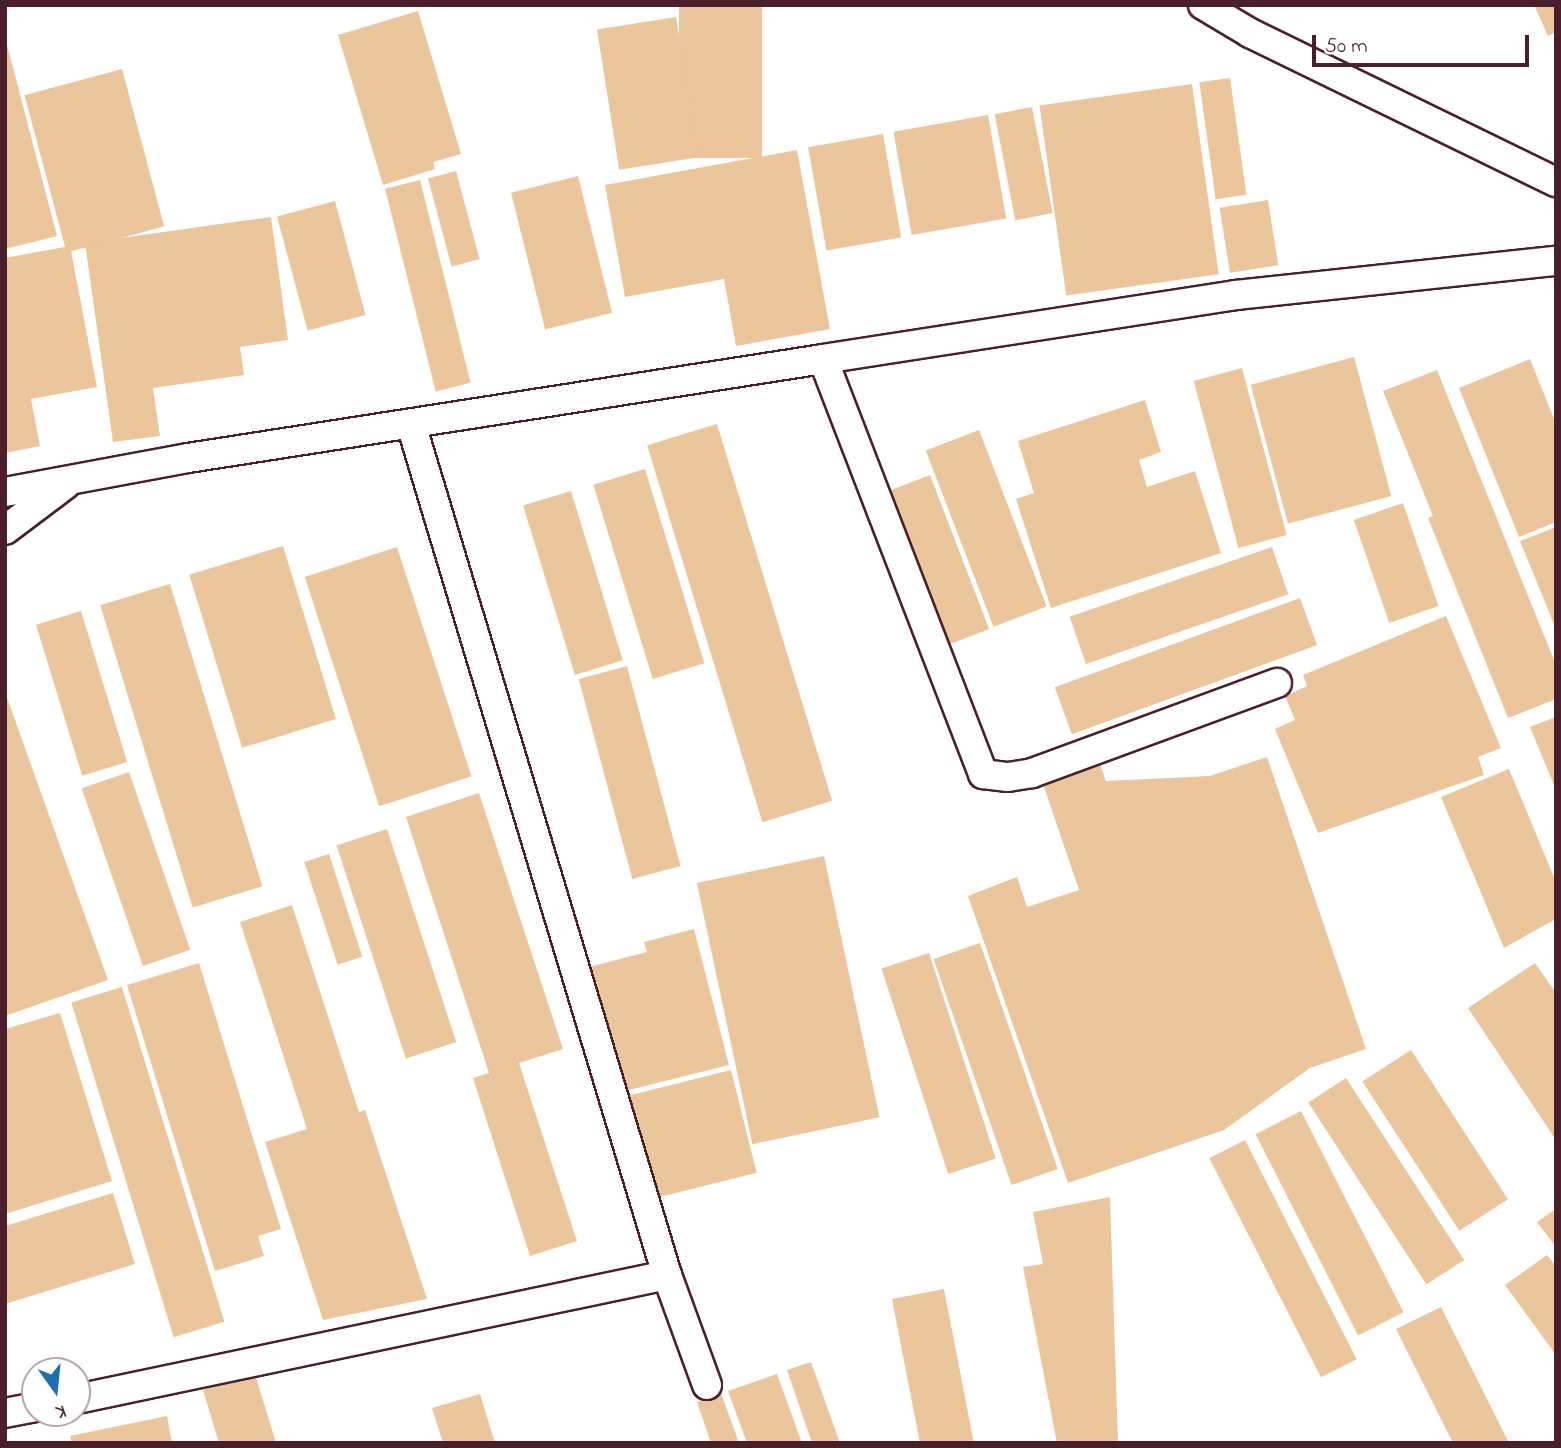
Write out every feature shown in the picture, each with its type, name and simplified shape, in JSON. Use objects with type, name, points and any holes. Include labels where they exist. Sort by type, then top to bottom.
[{"type":"street","points":[[1203,5],[1250,33],[1556,182]]},
{"type":"street","points":[[5,492],[74,478],[411,424],[1236,295],[1556,261]]},
{"type":"street","points":[[823,359],[983,774],[1008,777],[1032,773],[1277,683]]},
{"type":"street","points":[[411,424],[667,1275],[707,1385]]},
{"type":"street","points":[[5,530],[74,478]]},
{"type":"street","points":[[91,1396],[667,1275]]},
{"type":"building","points":[[679,5],[762,5],[762,158],[679,158]]},
{"type":"building","points":[[1534,5],[1556,5],[1556,32],[1548,36]]},
{"type":"building","points":[[418,11],[461,154],[433,162],[435,169],[383,185],[338,35]]},
{"type":"building","points":[[676,17],[698,157],[619,170],[597,30]]},
{"type":"building","points":[[5,37],[57,236],[5,249]]},
{"type":"building","points":[[122,69],[164,226],[67,253],[24,95]]},
{"type":"building","points":[[1230,78],[1246,195],[1216,199],[1199,82]]},
{"type":"building","points":[[1192,84],[1219,274],[1066,296],[1039,105]]},
{"type":"building","points":[[1032,107],[1053,213],[1015,220],[995,114]]},
{"type":"building","points":[[988,115],[1006,218],[912,235],[893,132]]},
{"type":"building","points":[[883,134],[901,237],[826,251],[808,147]]},
{"type":"building","points":[[797,150],[830,329],[736,346],[724,279],[625,297],[605,185]]},
{"type":"building","points":[[456,171],[480,259],[452,266],[428,179]]},
{"type":"building","points":[[578,176],[612,313],[545,330],[511,193]]},
{"type":"building","points":[[420,180],[471,383],[436,392],[385,189]]},
{"type":"building","points":[[1268,200],[1278,265],[1230,273],[1220,208]]},
{"type":"building","points":[[335,201],[366,315],[308,331],[277,217]]},
{"type":"building","points":[[271,217],[288,340],[240,347],[244,375],[153,388],[160,436],[113,442],[85,243]]},
{"type":"building","points":[[70,246],[97,387],[31,399],[40,446],[5,453],[5,258]]},
{"type":"building","points":[[1354,357],[1391,496],[1288,524],[1251,385]]},
{"type":"building","points":[[1530,359],[1556,424],[1556,522],[1519,537],[1459,388]]},
{"type":"building","points":[[1242,368],[1287,535],[1238,548],[1194,381]]},
{"type":"building","points":[[1437,370],[1556,665],[1556,699],[1508,718],[1428,518],[1433,516],[1383,391]]},
{"type":"building","points":[[1145,400],[1161,452],[1139,460],[1147,487],[1195,471],[1221,553],[1051,608],[1016,499],[1034,493],[1018,441]]},
{"type":"building","points":[[717,424],[832,801],[762,822],[647,445]]},
{"type":"building","points":[[979,430],[1047,606],[994,627],[926,450]]},
{"type":"building","points":[[645,469],[704,663],[653,679],[593,485]]},
{"type":"building","points":[[930,475],[989,629],[947,645],[888,491]]},
{"type":"building","points":[[571,491],[623,660],[575,675],[523,506]]},
{"type":"building","points":[[1403,503],[1438,606],[1389,623],[1354,520]]},
{"type":"building","points":[[1556,527],[1556,629],[1520,541]]},
{"type":"building","points":[[283,546],[336,719],[242,748],[189,575]]},
{"type":"building","points":[[397,547],[471,776],[379,806],[305,577]]},
{"type":"building","points":[[1272,547],[1288,594],[1086,664],[1070,617]]},
{"type":"building","points":[[170,584],[262,886],[193,908],[100,605]]},
{"type":"building","points":[[1300,598],[1317,645],[1072,734],[1055,687]]},
{"type":"building","points":[[81,611],[127,762],[82,776],[36,625]]},
{"type":"building","points":[[1446,616],[1501,748],[1478,757],[1484,775],[1318,833],[1275,729],[1295,720],[1285,696],[1307,686],[1303,675]]},
{"type":"building","points":[[627,666],[681,866],[632,879],[579,679]]},
{"type":"building","points":[[5,692],[108,980],[5,1016]]},
{"type":"building","points":[[1556,717],[1556,790],[1530,727]]},
{"type":"building","points":[[1267,757],[1366,1049],[1310,1068],[1224,1130],[1068,1183],[968,896],[1017,877],[1027,907],[1079,890],[1042,781],[1099,761],[1106,781],[1210,776]]},
{"type":"building","points":[[1509,769],[1556,882],[1556,919],[1504,948],[1441,797]]},
{"type":"building","points":[[129,772],[190,950],[143,966],[82,788]]},
{"type":"building","points":[[479,793],[563,1049],[519,1063],[577,1241],[530,1256],[473,1078],[489,1073],[406,817]]},
{"type":"building","points":[[387,829],[456,1042],[406,1058],[337,845]]},
{"type":"building","points":[[329,854],[362,957],[338,965],[304,862]]},
{"type":"building","points":[[824,856],[880,1117],[752,1144],[697,883]]},
{"type":"building","points":[[292,905],[359,1112],[365,1110],[427,1299],[323,1320],[265,1142],[307,1129],[240,922]]},
{"type":"building","points":[[694,929],[729,1065],[621,1092],[589,967],[647,952],[644,942]]},
{"type":"building","points":[[980,943],[1058,1169],[1011,1185],[934,959]]},
{"type":"building","points":[[929,953],[996,1158],[948,1174],[881,968]]},
{"type":"building","points":[[199,963],[281,1229],[258,1236],[264,1256],[215,1271],[127,985]]},
{"type":"building","points":[[1535,963],[1556,993],[1556,1140],[1468,1008]]},
{"type":"building","points":[[122,987],[224,1322],[174,1337],[71,1002]]},
{"type":"building","points":[[60,1013],[112,1181],[5,1214],[5,1029]]},
{"type":"building","points":[[1411,1050],[1508,1199],[1459,1231],[1362,1082]]},
{"type":"building","points":[[731,1070],[757,1173],[655,1198],[629,1095]]},
{"type":"building","points":[[1346,1078],[1464,1260],[1426,1285],[1308,1103]]},
{"type":"building","points":[[1301,1111],[1404,1312],[1358,1336],[1256,1134]]},
{"type":"building","points":[[1245,1140],[1357,1359],[1321,1377],[1209,1158]]},
{"type":"building","points":[[113,1193],[135,1264],[5,1304],[5,1226]]},
{"type":"building","points":[[1110,1197],[1118,1443],[1057,1443],[1023,1267],[1043,1264],[1033,1212]]},
{"type":"building","points":[[1556,1209],[1556,1247],[1537,1222]]},
{"type":"building","points":[[1547,1255],[1556,1266],[1556,1355],[1505,1285]]},
{"type":"building","points":[[944,1289],[974,1443],[920,1443],[892,1299]]},
{"type":"building","points":[[1441,1307],[1509,1443],[1453,1443],[1396,1329]]},
{"type":"building","points":[[811,1362],[840,1443],[812,1443],[787,1370]]},
{"type":"building","points":[[255,1374],[276,1443],[219,1443],[203,1390]]},
{"type":"building","points":[[777,1374],[802,1443],[747,1443],[728,1391]]},
{"type":"building","points":[[721,1393],[739,1443],[711,1443],[697,1402]]},
{"type":"building","points":[[480,1394],[495,1443],[443,1443],[432,1408]]},
{"type":"building","points":[[167,1416],[172,1443],[72,1443],[70,1436]]}]
